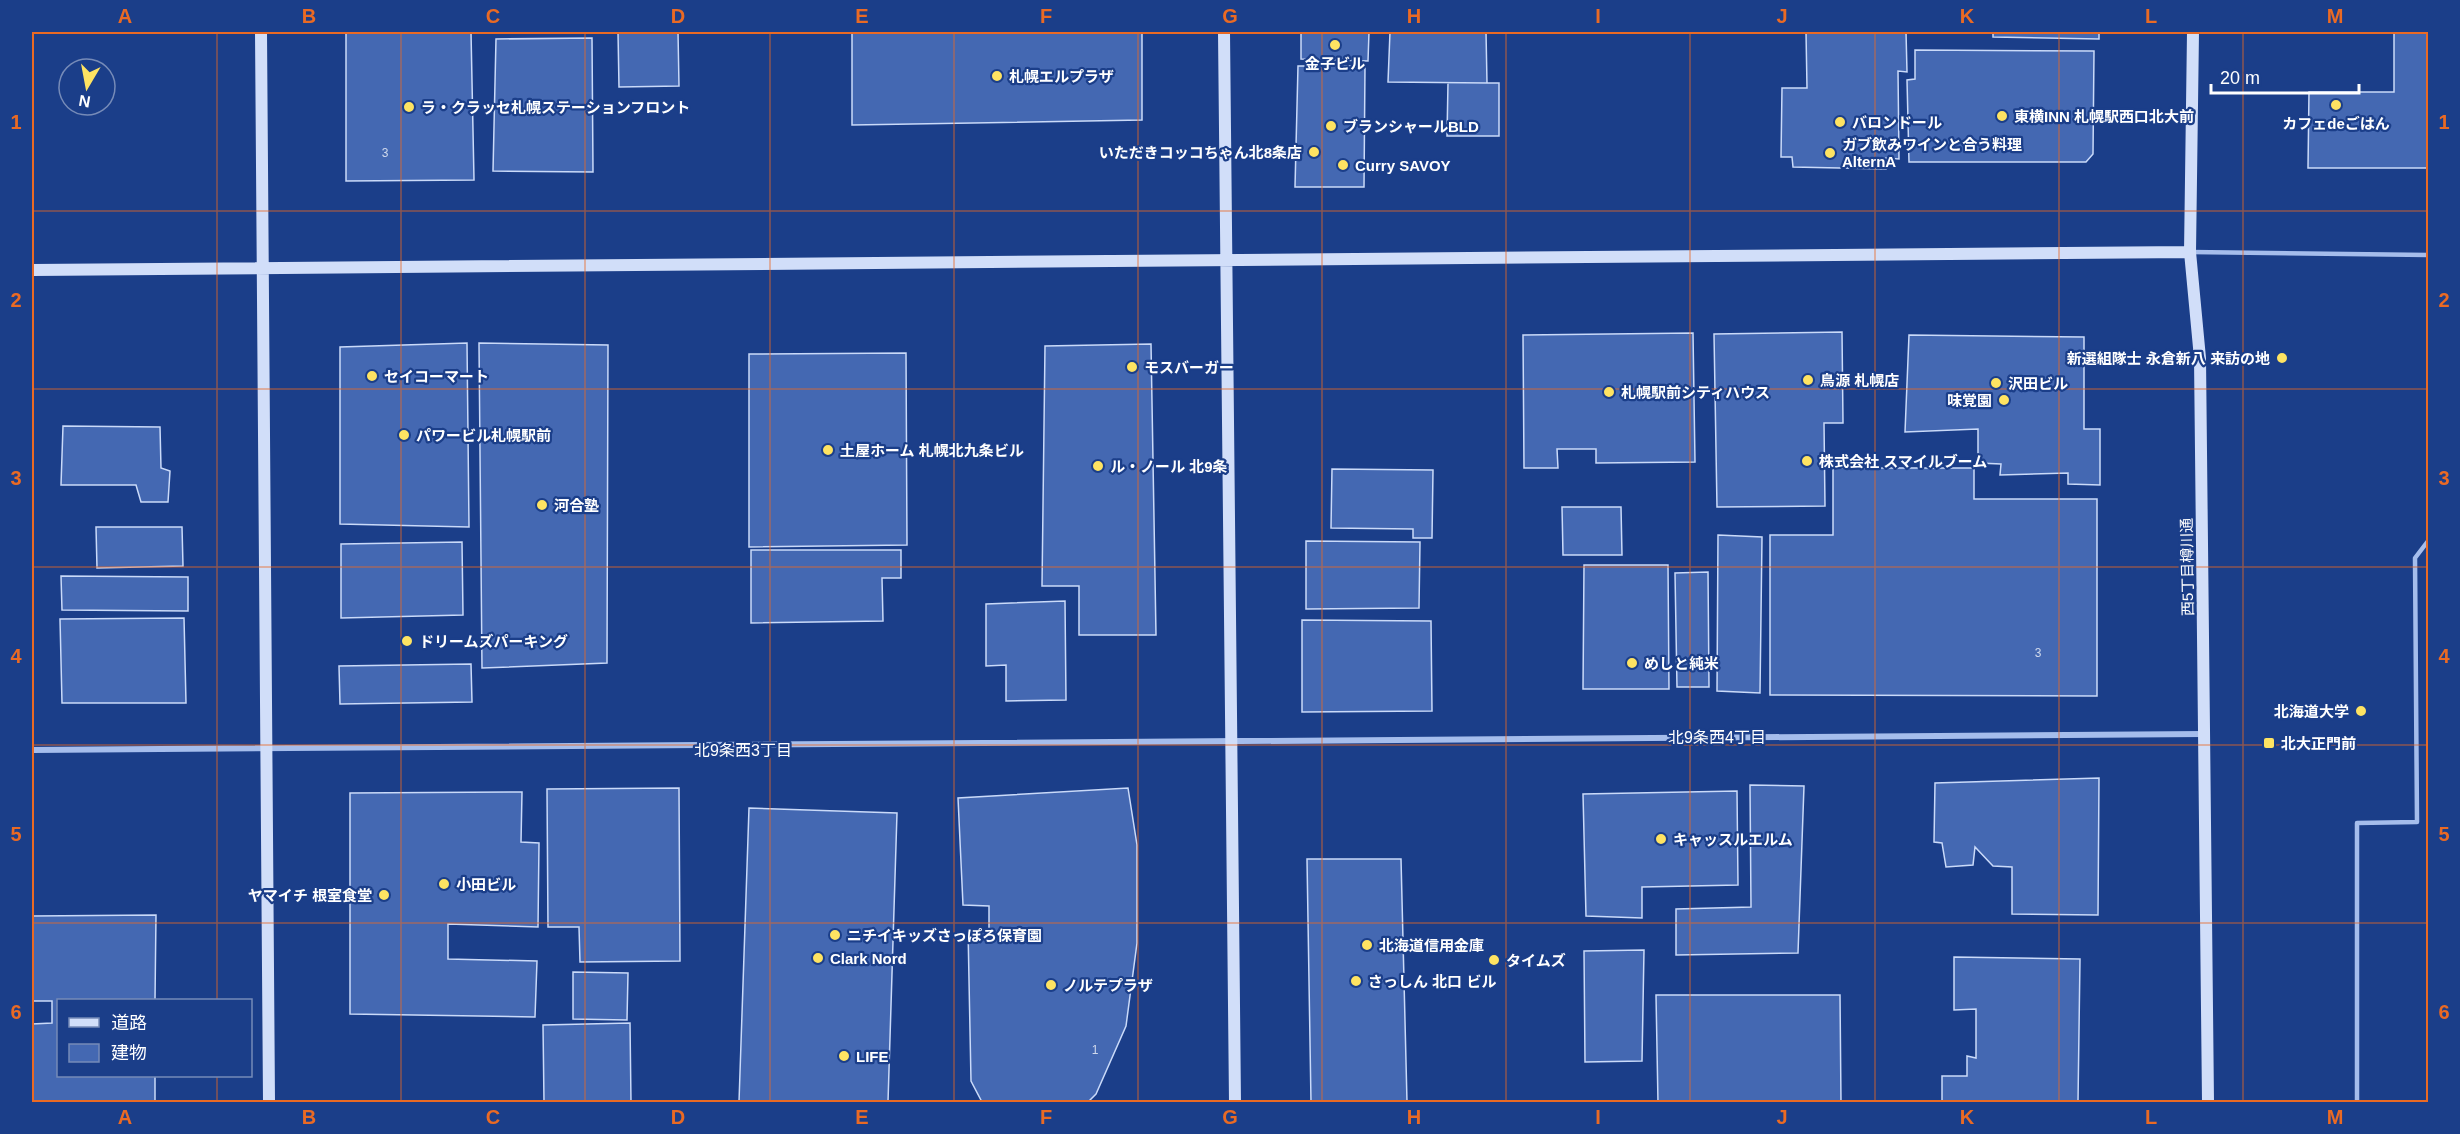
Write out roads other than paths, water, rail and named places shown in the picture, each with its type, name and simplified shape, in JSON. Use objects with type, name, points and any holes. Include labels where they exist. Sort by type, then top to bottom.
[{"type":"street","points":[[261,32],[269,1102]]},
{"type":"street","points":[[1224,32],[1235,1102]]},
{"type":"street","name":"西5丁目樽川通","points":[[2193,32],[2190,252],[2200,358],[2208,1102]]},
{"type":"street","points":[[32,270],[2190,252]]},
{"type":"street","points":[[32,750],[2204,734]]},
{"type":"lane","points":[[2190,252],[2428,255]]},
{"type":"lane","points":[[2357,1102],[2357,823],[2417,822],[2415,558],[2428,541]]},
{"type":"place","name":"金子ビル","points":[[1335,45]]},
{"type":"place","name":"札幌エルプラザ","points":[[997,76]]},
{"type":"place","name":"カフェdeごはん","points":[[2336,105]]},
{"type":"place","name":"ラ・クラッセ札幌ステーションフロント","points":[[409,107]]},
{"type":"place","name":"東横INN 札幌駅西口北大前","points":[[2002,116]]},
{"type":"place","name":"バロンドール","points":[[1840,122]]},
{"type":"place","name":"ブランシャールBLD","points":[[1331,126]]},
{"type":"place","name":"いただきコッコちゃん北8条店","points":[[1314,152]]},
{"type":"place","name":"ガブ飲みワインと合う料理 AlternA","points":[[1830,153]]},
{"type":"place","name":"Curry SAVOY","points":[[1343,165]]},
{"type":"place","name":"新選組隊士 永倉新八 来訪の地","points":[[2282,358]]},
{"type":"place","name":"モスバーガー","points":[[1132,367]]},
{"type":"place","name":"セイコーマート","points":[[372,376]]},
{"type":"place","name":"鳥源 札幌店","points":[[1808,380]]},
{"type":"place","name":"沢田ビル","points":[[1996,383]]},
{"type":"place","name":"札幌駅前シティハウス","points":[[1609,392]]},
{"type":"place","name":"味覚園","points":[[2004,400]]},
{"type":"place","name":"パワービル札幌駅前","points":[[404,435]]},
{"type":"place","name":"土屋ホーム 札幌北九条ビル","points":[[828,450]]},
{"type":"place","name":"株式会社 スマイルブーム","points":[[1807,461]]},
{"type":"place","name":"ル・ノール 北9条","points":[[1098,466]]},
{"type":"place","name":"河合塾","points":[[542,505]]},
{"type":"place","name":"ドリームズパーキング","points":[[407,641]]},
{"type":"place","name":"めしと純米","points":[[1632,663]]},
{"type":"place","name":"北海道大学","points":[[2361,711]]},
{"type":"place","name":"北大正門前","points":[[2269,743]]},
{"type":"place","name":"キャッスルエルム","points":[[1661,839]]},
{"type":"place","name":"小田ビル","points":[[444,884]]},
{"type":"place","name":"ヤマイチ 根室食堂","points":[[384,895]]},
{"type":"place","name":"ニチイキッズさっぽろ保育園","points":[[835,935]]},
{"type":"place","name":"北海道信用金庫","points":[[1367,945]]},
{"type":"place","name":"Clark Nord","points":[[818,958]]},
{"type":"place","name":"タイムズ","points":[[1494,960]]},
{"type":"place","name":"さっしん 北口 ビル","points":[[1356,981]]},
{"type":"place","name":"ノルテプラザ","points":[[1051,985]]},
{"type":"place","name":"LIFE","points":[[844,1056]]},
{"type":"district","name":"北9条西4丁目","points":[[1717,737]]},
{"type":"district","name":"北9条西3丁目","points":[[743,750]]}]
